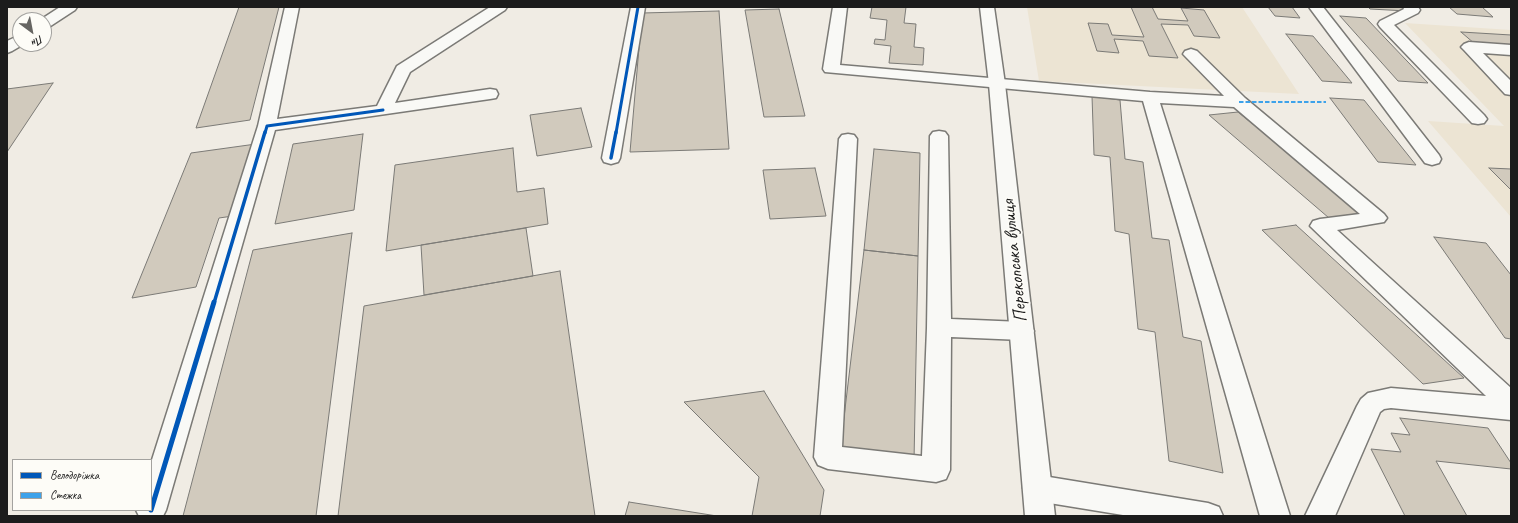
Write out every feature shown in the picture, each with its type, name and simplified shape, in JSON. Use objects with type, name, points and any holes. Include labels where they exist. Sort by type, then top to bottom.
[{"type":"street","points":[[52,19],[70,7]]},
{"type":"street","points":[[152,507],[267,126],[292,7]]},
{"type":"street","points":[[383,110],[403,69],[500,7]]},
{"type":"street","points":[[611,158],[638,7]]},
{"type":"street","points":[[840,7],[831,69],[1150,97],[1239,102]]},
{"type":"street","name":"Перекопська вулиця","points":[[987,7],[997,84],[1040,516]]},
{"type":"street","points":[[1316,7],[1432,159]]},
{"type":"street","points":[[1410,7],[1414,10],[1385,24],[1478,119]]},
{"type":"street","points":[[1511,50],[1469,47],[1511,90]]},
{"type":"street","points":[[1191,54],[1239,102],[1378,218],[1320,226],[1511,404]]},
{"type":"street","points":[[267,126],[490,94]]},
{"type":"street","points":[[1150,97],[1275,516]]},
{"type":"street","points":[[848,138],[828,458],[936,470],[939,328],[939,136]]},
{"type":"street","points":[[939,328],[1022,331]]},
{"type":"street","points":[[1320,516],[1370,406],[1377,400],[1391,398],[1511,409]]},
{"type":"street","points":[[1037,488],[1208,516]]},
{"type":"shaded area","points":[[1027,7],[1242,7],[1299,94],[1039,81]]},
{"type":"shaded area","points":[[1405,23],[1511,30],[1511,217],[1428,121],[1504,126]]},
{"type":"building","points":[[239,7],[279,7],[250,120],[196,128]]},
{"type":"building","points":[[872,7],[906,7],[904,23],[916,24],[914,47],[924,48],[923,65],[889,63],[891,46],[874,44],[875,39],[885,40],[887,20],[870,18]]},
{"type":"building","points":[[1131,7],[1152,7],[1158,19],[1188,21],[1181,8],[1204,10],[1220,38],[1194,36],[1188,25],[1161,24],[1178,58],[1149,56],[1143,41],[1114,39],[1119,53],[1097,51],[1088,23],[1108,24],[1112,35],[1144,37]]},
{"type":"building","points":[[1268,7],[1292,7],[1300,18],[1275,16]]},
{"type":"building","points":[[1368,7],[1402,7],[1407,11],[1370,9]]},
{"type":"building","points":[[1449,7],[1482,7],[1493,17],[1457,14]]},
{"type":"building","points":[[779,9],[805,116],[764,117],[745,10]]},
{"type":"building","points":[[719,11],[729,149],[630,152],[642,13]]},
{"type":"building","points":[[1340,16],[1366,18],[1428,83],[1398,81]]},
{"type":"building","points":[[1461,32],[1511,35],[1511,47],[1475,44]]},
{"type":"building","points":[[1286,34],[1313,36],[1352,83],[1322,81]]},
{"type":"building","points":[[53,83],[7,152],[7,89]]},
{"type":"building","points":[[1092,96],[1120,100],[1125,159],[1143,162],[1152,238],[1169,240],[1183,337],[1201,341],[1223,473],[1169,461],[1155,332],[1138,329],[1129,234],[1115,231],[1110,157],[1094,155]]},
{"type":"building","points":[[1330,98],[1364,100],[1416,165],[1378,162]]},
{"type":"building","points":[[581,108],[592,147],[537,156],[530,115]]},
{"type":"building","points":[[1238,112],[1362,213],[1329,218],[1209,115]]},
{"type":"building","points":[[363,134],[354,210],[275,224],[293,144]]},
{"type":"building","points":[[256,144],[233,216],[219,218],[196,287],[132,298],[191,153]]},
{"type":"building","points":[[513,148],[517,192],[544,188],[548,224],[386,251],[395,165]]},
{"type":"building","points":[[874,149],[920,153],[918,256],[864,250]]},
{"type":"building","points":[[815,168],[826,216],[770,219],[763,170]]},
{"type":"building","points":[[1489,168],[1511,169],[1511,190]]},
{"type":"building","points":[[1296,225],[1464,378],[1423,384],[1262,230]]},
{"type":"building","points":[[526,228],[533,276],[424,295],[421,245]]},
{"type":"building","points":[[352,233],[316,516],[183,516],[253,250]]},
{"type":"building","points":[[1434,237],[1486,243],[1511,275],[1511,339],[1505,338]]},
{"type":"building","points":[[864,250],[918,256],[914,461],[840,451]]},
{"type":"building","points":[[560,271],[595,516],[338,516],[364,306]]},
{"type":"building","points":[[764,391],[824,490],[820,516],[752,516],[759,477],[684,402]]},
{"type":"building","points":[[1400,418],[1488,428],[1511,463],[1511,469],[1436,461],[1467,516],[1405,516],[1371,449],[1401,452],[1391,433],[1410,435]]},
{"type":"building","points":[[629,502],[717,516],[625,516]]},
{"type":"marked path","points":[[1239,102],[1326,102]]},
{"type":"cycle path","points":[[611,158],[638,7]]},
{"type":"cycle path","points":[[152,507],[267,126],[383,110]]}]
